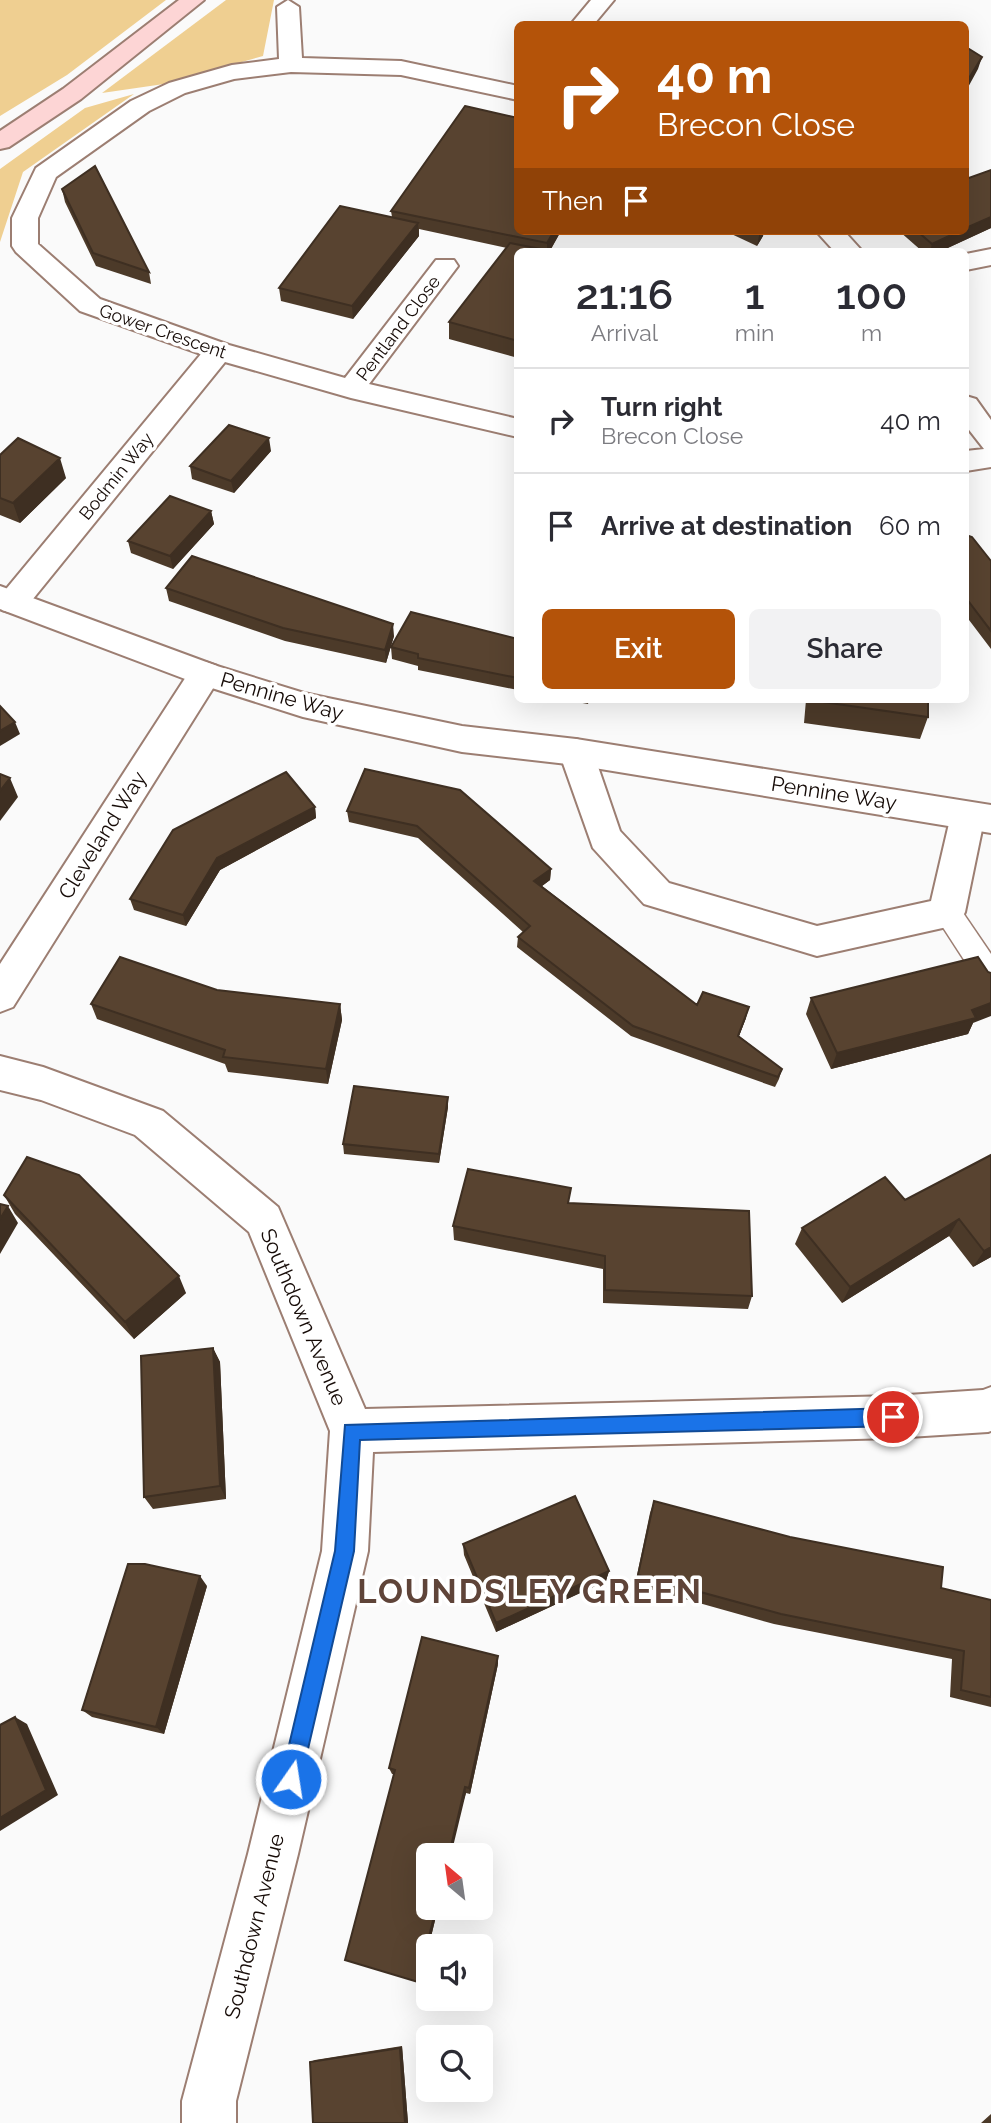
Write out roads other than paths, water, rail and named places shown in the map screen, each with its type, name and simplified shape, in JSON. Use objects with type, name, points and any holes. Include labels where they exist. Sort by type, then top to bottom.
[{"type":"main road","points":[[0,142],[72,94],[193,0]]},
{"type":"street","points":[[585,21],[603,0]]},
{"type":"street","points":[[288,7],[290,65]]},
{"type":"street","name":"Gower Crescent","points":[[514,92],[401,68],[290,65],[232,72],[177,88],[140,106],[45,173],[13,250],[90,305],[219,351],[351,389],[514,427]]},
{"type":"street","points":[[833,235],[846,248]]},
{"type":"street","points":[[969,261],[991,257]]},
{"type":"street","name":"Pentland Close","points":[[351,389],[444,266]]},
{"type":"street","name":"Bodmin Way","points":[[6,599],[219,351]]},
{"type":"street","points":[[969,409],[991,441]]},
{"type":"street","points":[[969,461],[991,457]]},
{"type":"street","name":"Pennine Way","points":[[6,599],[205,674],[303,705],[461,739],[576,752],[980,817],[947,912]]},
{"type":"street","name":"Cleveland Way","points":[[0,996],[205,674]]},
{"type":"street","points":[[576,752],[605,838],[657,894],[817,941],[947,912]]},
{"type":"street","name":"Southdown Avenue","points":[[0,1073],[43,1084],[149,1123],[264,1220],[352,1431],[345,1551],[273,1854],[209,2101],[209,2123]]},
{"type":"street","points":[[352,1431],[893,1417],[988,1411],[991,1408]]},
{"type":"lane","points":[[947,912],[991,978]]},
{"type":"district","name":"LOUNDSLEY GREEN","points":[[530,1591]]}]
